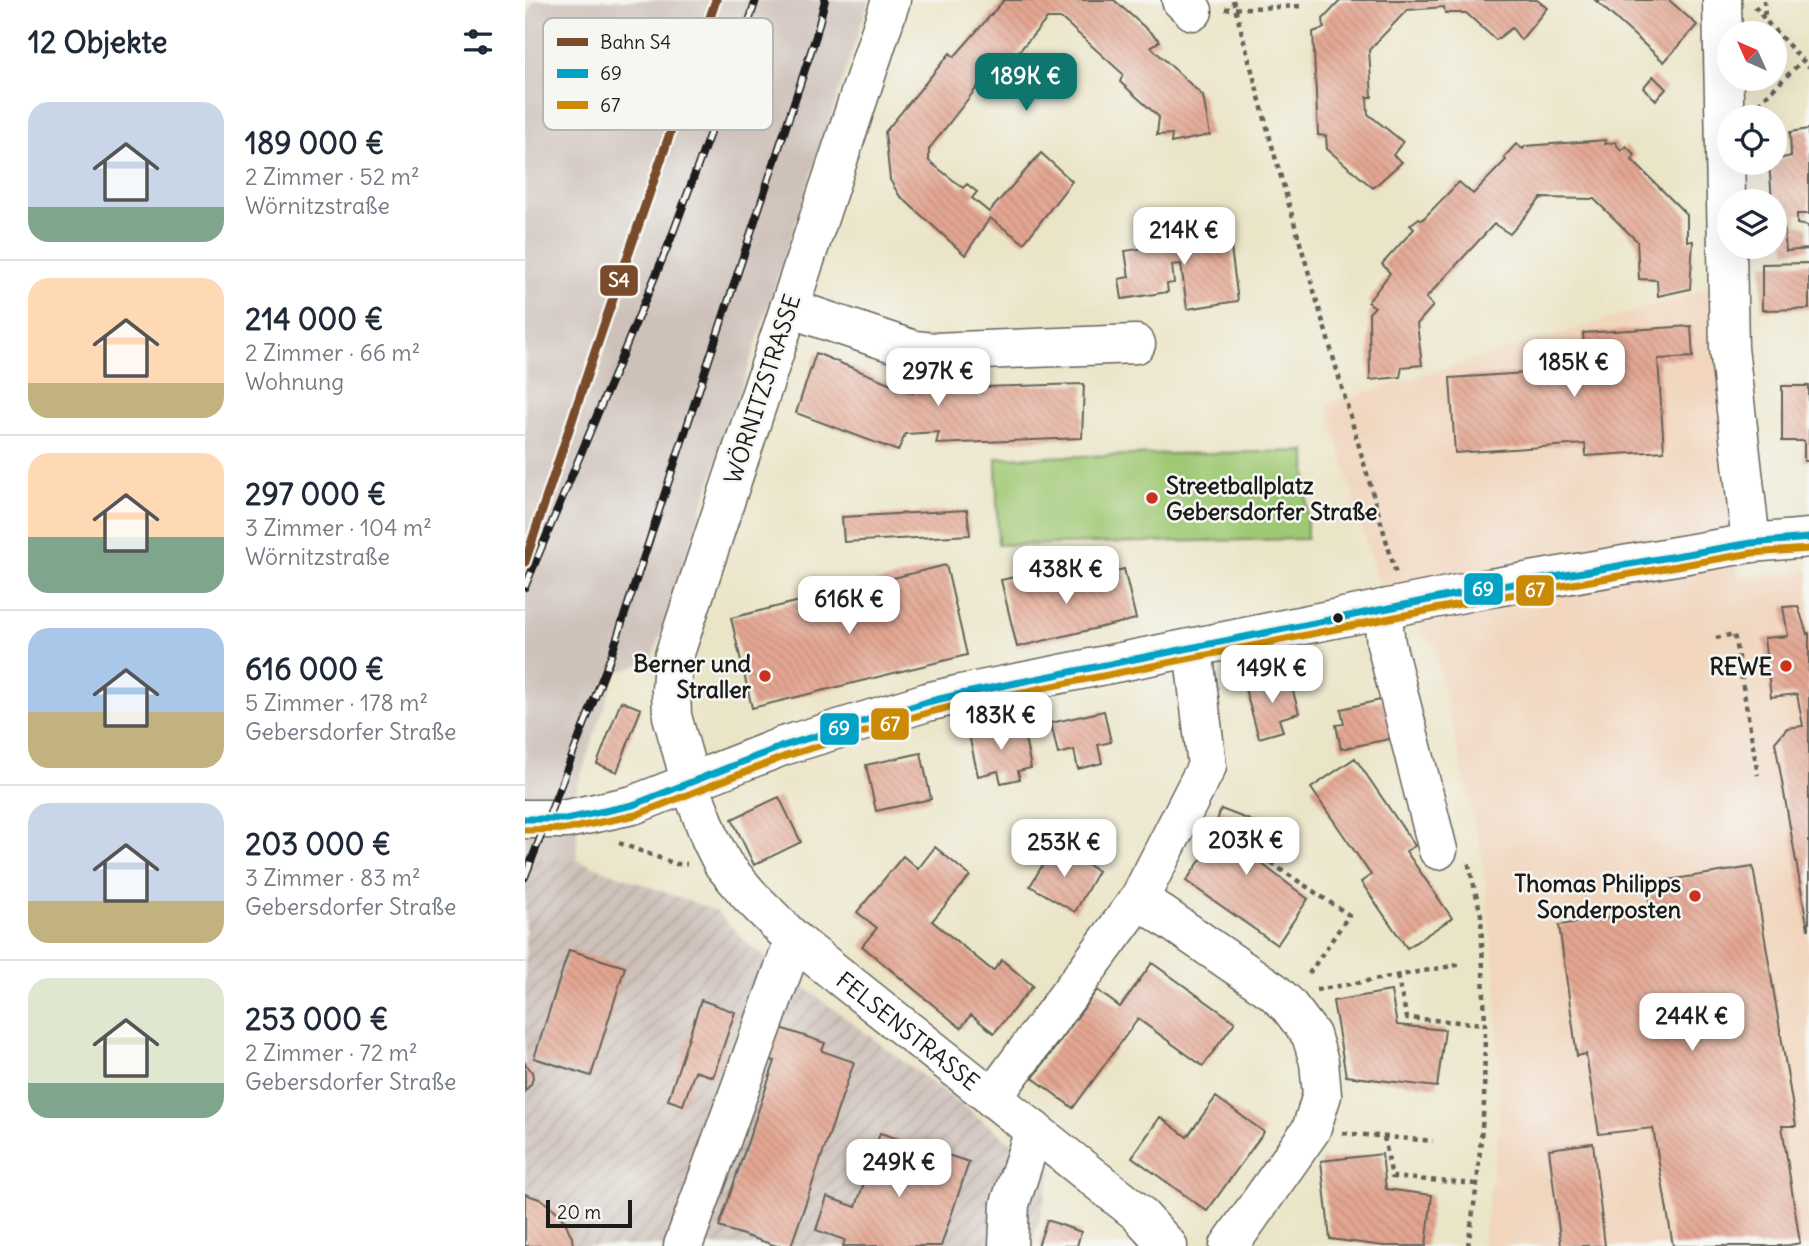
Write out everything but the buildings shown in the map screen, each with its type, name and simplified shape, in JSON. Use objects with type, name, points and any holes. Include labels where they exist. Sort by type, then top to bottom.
[{"type":"street","name":"WÖRNITZSTRASSE","points":[[690,782],[672,716],[670,690],[673,659],[891,0]]},
{"type":"street","points":[[1722,0],[1724,105]]},
{"type":"street","points":[[1725,175],[1729,348],[1751,543]]},
{"type":"street","points":[[789,308],[914,350],[934,352],[1136,344]]},
{"type":"street","points":[[525,819],[567,820],[633,805],[783,746],[927,702],[1473,591],[1751,543],[1809,538]]},
{"type":"street","points":[[1381,609],[1386,644],[1438,849]]},
{"type":"street","points":[[992,1098],[1139,899],[1207,766],[1193,648]]},
{"type":"street","name":"FELSENSTRASSE","points":[[690,782],[711,840],[723,864],[794,940],[1138,1213],[1168,1246]]},
{"type":"street","points":[[1139,899],[1273,991],[1291,1000],[1311,1035],[1319,1062],[1322,1095],[1311,1130],[1230,1246]]},
{"type":"street","points":[[683,1246],[794,940]]},
{"type":"street","points":[[1008,1246],[1010,1204],[1034,1130]]},
{"type":"path","points":[[1750,0],[1809,67]]},
{"type":"path","points":[[1765,0],[1765,20]]},
{"type":"path","points":[[1187,6],[1304,6]]},
{"type":"path","points":[[1757,105],[1803,60]]},
{"type":"path","points":[[1716,638],[1734,635],[1758,775]]},
{"type":"path","points":[[612,840],[676,864],[723,864]]},
{"type":"path","points":[[1271,863],[1349,915],[1291,1000]]},
{"type":"path","points":[[1291,1000],[1463,964]]},
{"type":"path","points":[[1397,976],[1407,1018],[1485,1024]]},
{"type":"path","points":[[1311,1130],[1433,1141]]},
{"type":"path","points":[[1384,1137],[1392,1177],[1477,1184]]},
{"type":"shaded area","points":[[534,0],[869,0],[652,660],[616,673],[577,786],[577,860],[525,856],[525,24]]},
{"type":"shaded area","points":[[1721,285],[1738,577],[1809,571],[1809,1246],[1482,1246],[1499,1126],[1496,981],[1482,856],[1434,646],[1378,583],[1327,404]]},
{"type":"shaded area","points":[[525,856],[577,860],[716,911],[750,946],[1052,1173],[1032,1246],[525,1246]]},
{"type":"green space","name":"Streetballplatz Gebersdorfer Straße","points":[[1306,451],[1307,539],[998,545],[996,458]]},
{"type":"railway","points":[[750,18],[756,0]]},
{"type":"railway","points":[[525,877],[611,656],[816,36],[825,0]]},
{"type":"railway","points":[[525,587],[670,241],[711,130]]},
{"type":"rail line","name":"S4","points":[[710,18],[716,0]]},
{"type":"rail line","name":"S4","points":[[525,562],[671,130]]},
{"type":"transit line","name":"69","points":[[525,819],[567,819],[633,805],[783,746],[961,694],[1473,591],[1751,543],[1809,538]]},
{"type":"transit line","name":"67","points":[[525,830],[568,829],[636,815],[786,756],[963,704],[1475,601],[1752,553],[1809,549]]},
{"type":"place","name":"Streetballplatz Gebersdorfer Straße","points":[[1152,498]]},
{"type":"place","name":"REWE","points":[[1786,666]]},
{"type":"place","name":"Berner und Straller","points":[[765,676]]},
{"type":"place","name":"Thomas Philipps Sonderposten","points":[[1695,896]]}]
